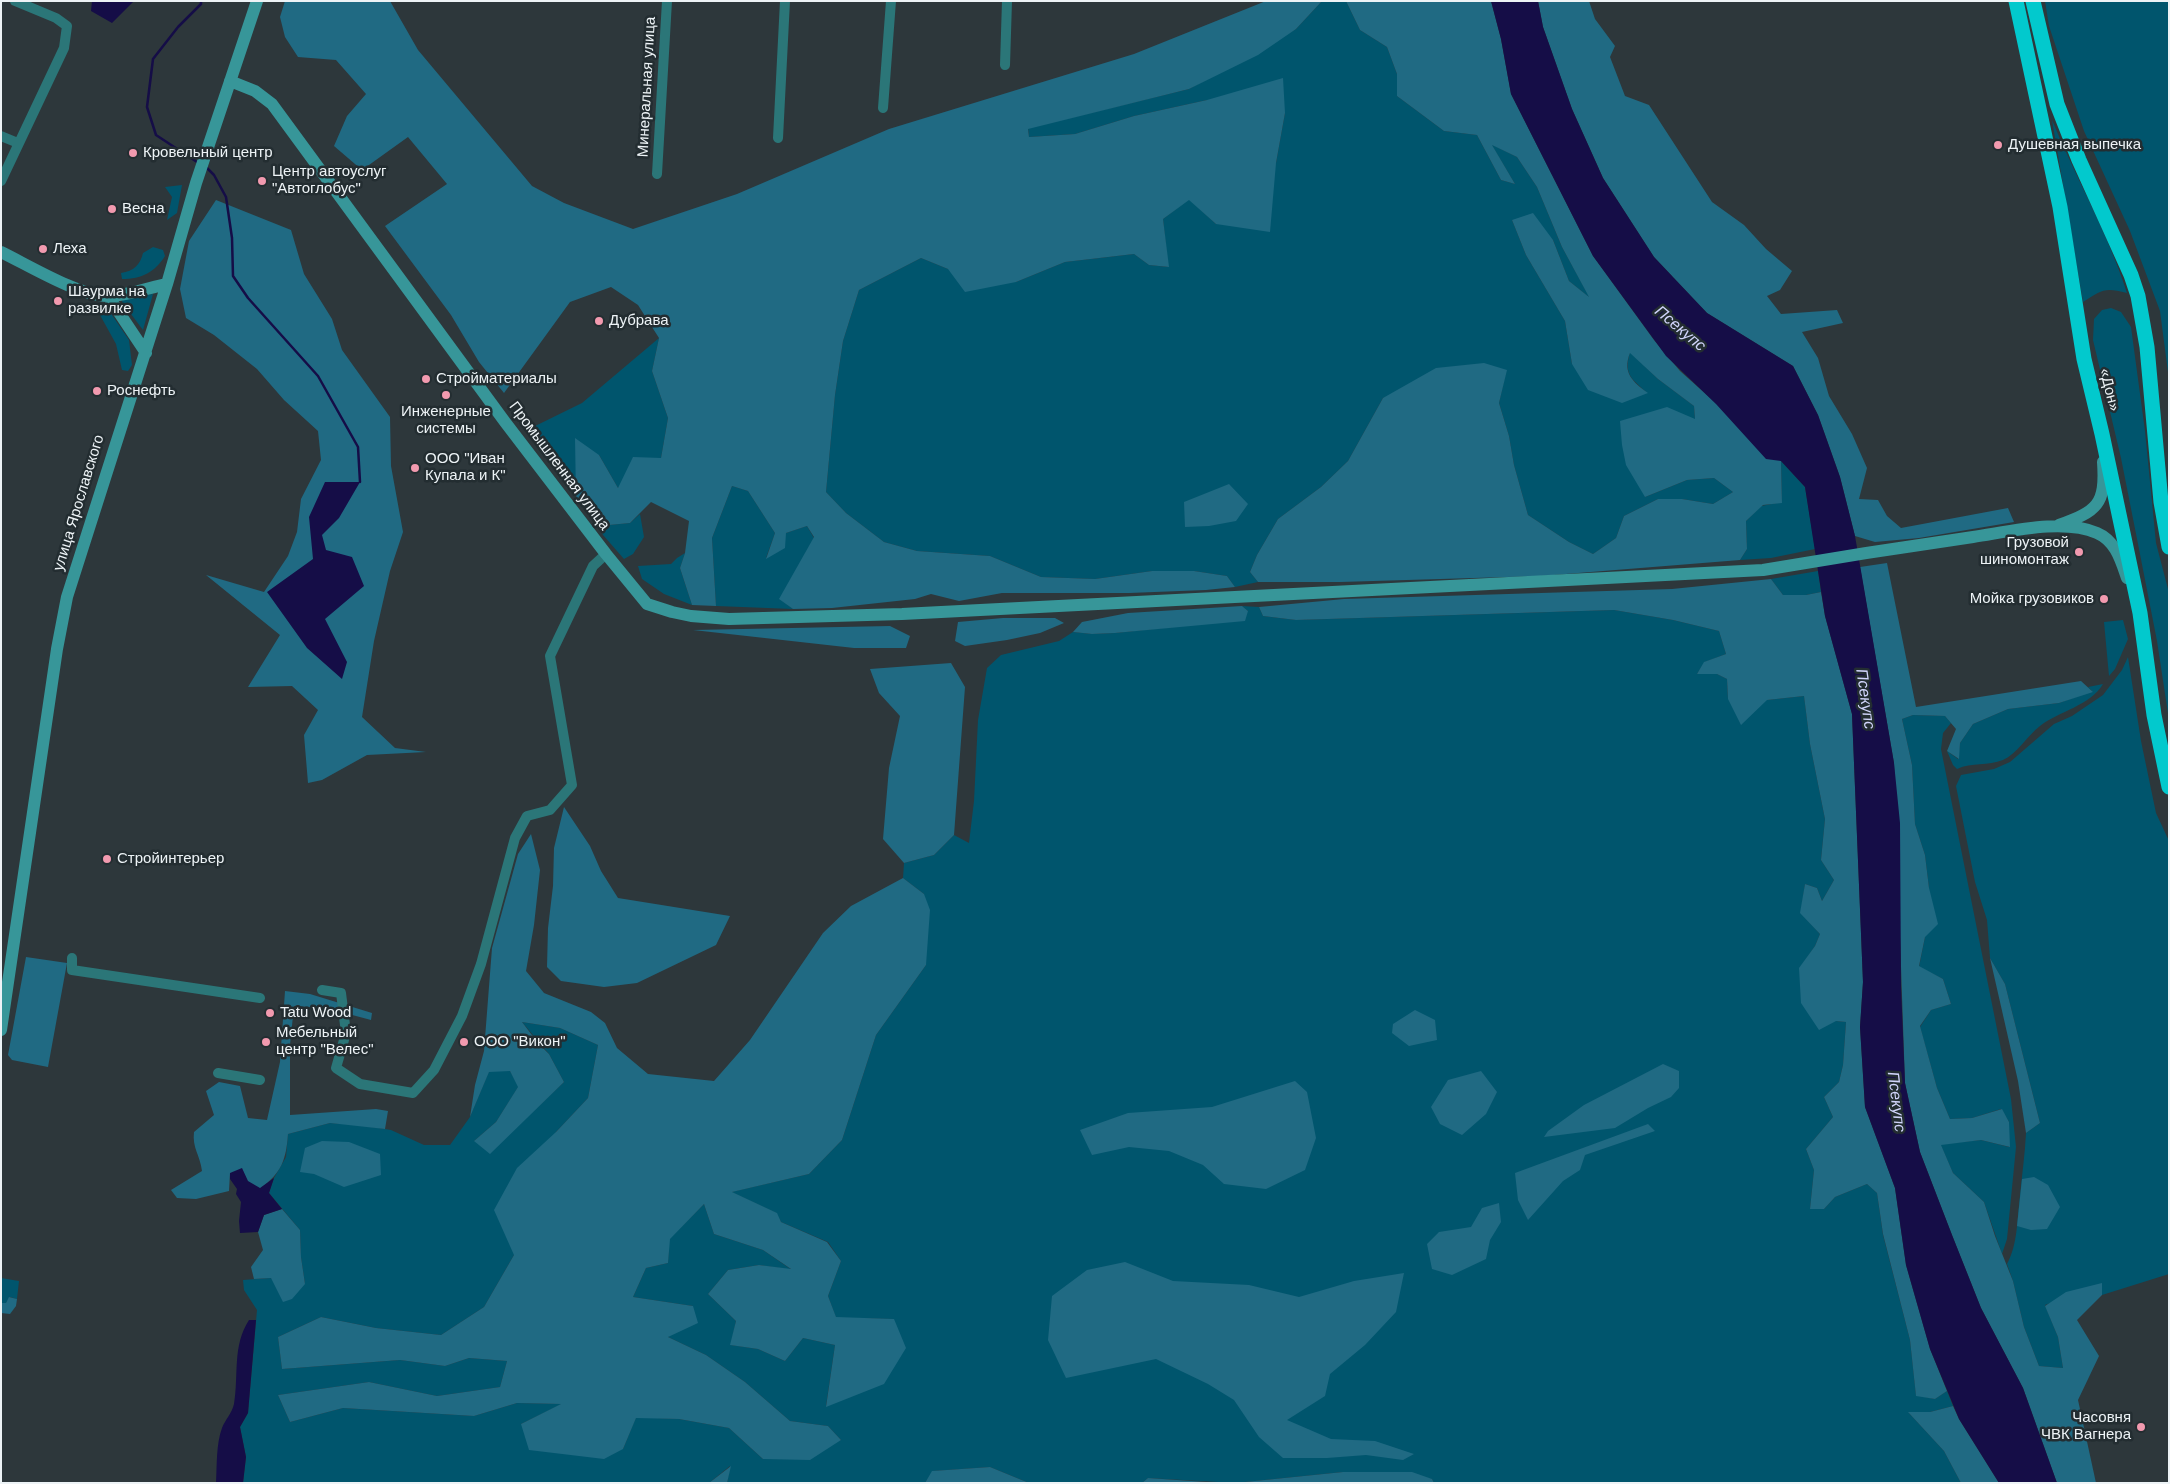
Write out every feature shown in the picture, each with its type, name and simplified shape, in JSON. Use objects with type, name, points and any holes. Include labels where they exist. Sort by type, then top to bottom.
[{"type":"highway","name":"«Дон»","points":[[2016,1],[2060,207],[2084,359],[2140,613],[2154,715],[2169,787]]},
{"type":"highway","points":[[2033,1],[2057,104],[2079,160],[2131,275],[2138,296],[2147,347],[2161,502],[2169,547]]},
{"type":"main road","name":"улица Ярославского","points":[[1,1030],[57,649],[67,597],[146,352],[196,184],[257,1]]},
{"type":"main road","name":"Промышленная улица","points":[[230,81],[255,91],[272,104],[505,422],[606,554],[647,604],[691,616],[728,619],[902,614],[1763,570],[1891,548],[2054,526]]},
{"type":"main road","points":[[1,252],[68,284],[92,293],[108,296],[167,284]]},
{"type":"main road","points":[[108,296],[146,352]]},
{"type":"main road","points":[[2054,526],[2087,513],[2100,499],[2103,491],[2104,472],[2102,434]]},
{"type":"main road","points":[[2054,526],[2095,532],[2111,542],[2118,554],[2140,613]]},
{"type":"street","points":[[1,181],[64,48],[67,26],[56,18],[15,1]]},
{"type":"street","name":"Минеральная улица","points":[[657,174],[667,1]]},
{"type":"street","points":[[778,138],[785,1]]},
{"type":"street","points":[[884,108],[891,1]]},
{"type":"street","points":[[1005,64],[1008,1]]},
{"type":"street","points":[[1,136],[18,143]]},
{"type":"street","points":[[322,990],[341,993],[346,1033],[336,1068],[360,1084],[413,1093],[434,1070],[462,1016],[482,964],[515,838],[526,816],[550,810],[572,785],[550,656],[594,566],[606,554]]},
{"type":"street","points":[[72,958],[72,970],[260,998]]},
{"type":"street","points":[[218,1073],[260,1080]]},
{"type":"shaded area","points":[[285,1],[390,1],[418,50],[532,186],[564,203],[633,229],[737,194],[889,129],[1134,54],[1266,1],[1322,1],[1296,29],[1258,55],[1189,89],[1028,129],[1029,137],[1075,134],[1134,116],[1207,100],[1283,78],[1285,113],[1276,163],[1270,232],[1216,224],[1189,200],[1163,219],[1169,267],[1149,265],[1134,254],[1065,262],[1016,282],[965,292],[948,269],[921,258],[859,290],[843,341],[835,395],[826,492],[846,513],[884,542],[917,551],[990,556],[1041,577],[1095,579],[1152,571],[1194,571],[1227,576],[1235,587],[1129,593],[1002,593],[959,601],[931,594],[915,599],[832,608],[793,609],[779,599],[814,537],[807,526],[786,533],[785,548],[766,559],[775,533],[748,491],[732,486],[712,538],[716,606],[692,605],[680,568],[685,553],[689,521],[651,502],[630,523],[599,526],[576,496],[575,438],[599,455],[618,488],[633,457],[661,458],[668,418],[652,371],[659,338],[638,305],[611,287],[570,302],[504,393],[479,362],[451,315],[385,226],[447,184],[408,137],[362,170],[334,146],[347,116],[366,94],[336,60],[298,57],[285,37],[280,17]]},
{"type":"shaded area","points":[[1322,1],[1346,1],[1360,30],[1387,47],[1397,74],[1397,96],[1444,131],[1477,135],[1501,180],[1515,184],[1491,144],[1517,157],[1537,187],[1562,247],[1590,298],[1569,281],[1553,240],[1512,220],[1526,255],[1565,321],[1572,364],[1647,393],[1629,372],[1628,360],[1630,352],[1658,379],[1694,406],[1695,419],[1645,497],[1687,480],[1714,478],[1733,492],[1713,504],[1682,499],[1658,499],[1624,516],[1616,538],[1593,554],[1569,542],[1528,515],[1499,403],[1506,371],[1383,398],[1348,461],[1321,487],[1278,519],[1257,555],[1250,572],[1258,582],[1235,587],[1227,576],[1194,571],[1152,571],[1095,579],[1041,577],[990,556],[917,551],[884,542],[846,513],[826,492],[835,395],[843,341],[859,290],[921,258],[948,269],[1016,282],[1065,262],[1134,254],[1149,265],[1168,267],[1163,219],[1189,199],[1216,224],[1276,163],[1285,113],[1207,100],[1134,116],[1075,134],[1029,137],[1028,128],[1189,89],[1296,29]]},
{"type":"shaded area","points":[[1346,1],[1491,1],[1501,39],[1511,94],[1593,256],[1654,340],[1680,371],[1781,461],[1782,503],[1763,505],[1746,521],[1747,549],[1740,560],[1541,576],[1340,582],[1258,582],[1250,572],[1257,555],[1278,519],[1321,487],[1348,461],[1383,398],[1436,368],[1484,363],[1507,370],[1499,403],[1528,515],[1569,542],[1593,554],[1616,538],[1624,516],[1658,499],[1682,499],[1713,504],[1733,492],[1714,478],[1687,480],[1645,497],[1626,465],[1620,421],[1667,407],[1695,419],[1694,406],[1658,379],[1630,353],[1627,366],[1628,372],[1634,381],[1648,393],[1622,403],[1588,390],[1572,364],[1565,321],[1526,255],[1512,220],[1533,213],[1553,240],[1569,281],[1589,297],[1562,247],[1537,187],[1517,157],[1492,145],[1515,184],[1501,180],[1477,135],[1444,131],[1397,96],[1397,74],[1387,47],[1360,30]]},
{"type":"shaded area","points":[[1538,1],[1589,1],[1595,19],[1615,46],[1610,57],[1625,96],[1649,105],[1712,202],[1744,225],[1766,249],[1792,271],[1780,290],[1767,296],[1781,314],[1837,310],[1843,323],[1802,332],[1818,358],[1829,396],[1852,434],[1867,468],[1859,499],[1878,500],[1887,516],[1901,528],[2008,508],[2014,522],[1919,538],[1875,542],[1855,536],[1840,477],[1818,415],[1793,366],[1707,313],[1654,257],[1603,178],[1572,109],[1543,27]]},
{"type":"shaded area","points":[[2045,1],[2169,1],[2169,380],[2160,311],[2130,231],[2084,131],[2049,26]]},
{"type":"shaded area","points":[[2052,120],[2111,249],[2127,293],[2108,290],[2083,302]]},
{"type":"shaded area","points":[[182,185],[177,213],[167,220],[172,197],[165,187]]},
{"type":"shaded area","points":[[216,200],[291,230],[304,274],[332,319],[342,350],[390,417],[391,466],[403,532],[390,571],[374,641],[362,717],[395,748],[426,752],[367,755],[322,780],[308,783],[304,735],[318,710],[292,686],[248,687],[280,635],[206,575],[264,592],[288,556],[297,532],[301,499],[321,460],[318,431],[284,400],[257,369],[214,335],[186,318],[180,289],[189,241]]},
{"type":"shaded area","points":[[153,247],[163,250],[165,256],[161,262],[147,274],[136,278],[122,279],[121,273],[136,267],[143,253]]},
{"type":"shaded area","points":[[153,294],[143,330],[122,302],[123,298]]},
{"type":"shaded area","points":[[2111,308],[2121,312],[2131,327],[2145,431],[2156,543],[2169,593],[2169,720],[2157,641],[2121,458],[2093,340],[2094,319],[2102,310]]},
{"type":"shaded area","points":[[103,310],[110,312],[129,340],[132,365],[128,371],[122,370],[116,344],[100,315]]},
{"type":"shaded area","points":[[659,338],[652,371],[668,418],[661,458],[618,488],[599,455],[577,476],[576,496],[547,458],[529,429],[582,403]]},
{"type":"shaded area","points":[[1781,461],[1805,487],[1815,549],[1771,558],[1740,560],[1747,549],[1746,521],[1761,506],[1782,502]]},
{"type":"shaded area","points":[[1229,484],[1248,504],[1236,521],[1209,526],[1185,527],[1184,502]]},
{"type":"shaded area","points":[[732,486],[748,491],[775,533],[766,558],[786,533],[807,526],[814,538],[780,599],[793,609],[716,606],[712,538]]},
{"type":"shaded area","points":[[640,514],[644,537],[633,554],[624,559],[603,535],[599,526],[630,523]]},
{"type":"shaded area","points":[[685,553],[680,568],[692,605],[664,594],[642,579],[638,566],[671,564]]},
{"type":"shaded area","points":[[1887,563],[1916,707],[2081,681],[2093,692],[2059,703],[2008,709],[1973,724],[1960,743],[1959,759],[1947,751],[1956,729],[1945,716],[1913,715],[1902,719],[1912,765],[1915,824],[1925,855],[1929,888],[1938,924],[1925,937],[1919,966],[1943,979],[1951,1004],[1931,1010],[1920,1026],[1937,1088],[1950,1119],[1972,1118],[2002,1109],[2009,1122],[2010,1147],[1981,1140],[1941,1145],[1953,1173],[1984,1202],[2013,1281],[2024,1327],[2039,1366],[2063,1368],[2058,1337],[2045,1306],[2066,1292],[2102,1283],[2102,1295],[2077,1320],[2099,1356],[2078,1400],[2096,1483],[2057,1483],[2023,1388],[1981,1308],[1920,1152],[1905,1083],[1894,763],[1860,567]]},
{"type":"shaded area","points":[[1818,571],[1821,592],[1806,595],[1783,595],[1771,579]]},
{"type":"shaded area","points":[[1771,579],[1783,595],[1806,595],[1821,592],[1825,616],[1852,714],[1863,982],[1860,1027],[1865,1107],[1895,1188],[1906,1265],[1930,1349],[1947,1391],[1935,1399],[1916,1396],[1910,1340],[1883,1234],[1877,1193],[1867,1184],[1835,1197],[1824,1209],[1810,1209],[1814,1170],[1806,1149],[1833,1117],[1824,1097],[1839,1082],[1843,1065],[1846,1022],[1836,1021],[1819,1030],[1801,1003],[1799,968],[1815,946],[1820,934],[1800,913],[1805,884],[1817,888],[1822,901],[1834,880],[1821,860],[1825,819],[1810,744],[1804,696],[1767,700],[1741,725],[1728,699],[1727,679],[1717,674],[1697,674],[1704,662],[1726,654],[1719,631],[1673,620],[1614,610],[1296,620],[1263,616],[1259,607],[1344,599],[1672,589]]},
{"type":"shaded area","points":[[1242,606],[1259,607],[1263,616],[1296,620],[1614,610],[1673,620],[1719,631],[1726,654],[1705,662],[1697,674],[1717,674],[1727,679],[1728,699],[1767,700],[1804,696],[1810,744],[1825,819],[1821,860],[1834,880],[1822,901],[1817,888],[1805,884],[1801,913],[1820,934],[1815,946],[1800,968],[1836,1021],[1846,1022],[1843,1065],[1839,1082],[1824,1097],[1833,1117],[1806,1149],[1814,1170],[1810,1209],[1824,1209],[1835,1197],[1867,1184],[1877,1193],[1883,1235],[1910,1340],[1916,1395],[1935,1399],[1947,1391],[1953,1406],[1930,1412],[1909,1413],[1944,1451],[1961,1483],[1434,1483],[1432,1479],[1343,1472],[1235,1483],[1148,1478],[1142,1483],[1029,1483],[990,1467],[933,1471],[925,1483],[727,1483],[730,1466],[709,1483],[243,1483],[246,1457],[240,1427],[248,1413],[257,1310],[244,1290],[243,1280],[270,1278],[305,1284],[300,1230],[269,1193],[274,1178],[286,1157],[288,1134],[330,1123],[360,1125],[391,1130],[424,1145],[450,1145],[470,1117],[489,1071],[510,1071],[519,1086],[496,1122],[474,1141],[529,1115],[564,1082],[549,1054],[522,1022],[560,1028],[598,1045],[588,1098],[556,1132],[514,1255],[484,1307],[441,1335],[376,1328],[321,1317],[278,1337],[282,1369],[400,1360],[445,1366],[469,1358],[507,1361],[500,1387],[437,1396],[369,1382],[278,1395],[290,1422],[343,1408],[474,1416],[517,1403],[562,1404],[521,1424],[623,1449],[636,1417],[679,1419],[729,1428],[763,1459],[841,1440],[828,1426],[790,1421],[745,1382],[706,1355],[668,1337],[693,1306],[633,1297],[646,1268],[668,1263],[669,1239],[704,1204],[714,1234],[763,1250],[792,1270],[759,1265],[728,1270],[708,1294],[736,1321],[731,1345],[758,1349],[785,1361],[803,1338],[835,1345],[826,1406],[894,1319],[836,1318],[828,1296],[841,1261],[828,1242],[781,1222],[776,1213],[731,1192],[809,1174],[842,1140],[876,1035],[926,965],[924,894],[903,878],[904,863],[934,855],[954,835],[969,843],[974,801],[978,720],[987,668],[1001,655],[1059,641],[1073,632],[1092,634],[1115,633],[1191,625],[1248,611]]},
{"type":"shaded area","points":[[1242,606],[1248,611],[1245,621],[1115,633],[1092,634],[1073,632],[1082,622],[1128,613]]},
{"type":"shaded area","points":[[1003,618],[1055,618],[1064,623],[1040,633],[1007,640],[965,646],[955,641],[958,622]]},
{"type":"shaded area","points":[[2123,620],[2128,639],[2115,669],[2109,676],[2104,622]]},
{"type":"shaded area","points":[[890,626],[910,636],[906,648],[854,648],[693,630]]},
{"type":"shaded area","points":[[2128,657],[2141,741],[2156,813],[2169,841],[2169,1274],[2102,1295],[2101,1284],[2045,1305],[2058,1337],[2063,1368],[2039,1366],[2024,1327],[2007,1264],[2011,1256],[2016,1231],[2026,1133],[2040,1123],[2005,984],[1990,958],[1987,920],[1975,882],[1956,786],[1961,775],[1994,769],[2010,762],[2054,724],[2072,716],[2103,695],[2122,670]]},
{"type":"shaded area","points":[[951,663],[965,687],[954,835],[934,855],[904,863],[883,839],[889,768],[900,716],[879,693],[870,669]]},
{"type":"shaded area","points":[[2103,684],[2090,698],[2040,726],[2013,754],[2003,760],[1968,765],[1957,769],[1953,765],[1947,751],[1958,759],[1960,743],[1973,724],[2008,709],[2059,703],[2092,691],[2088,687]]},
{"type":"shaded area","points":[[1913,715],[1945,716],[1951,723],[1943,733],[1941,749],[2011,1099],[2016,1147],[2007,1239],[2002,1254],[1984,1202],[1953,1173],[1940,1144],[1981,1140],[2009,1147],[2009,1122],[2001,1109],[1972,1118],[1950,1119],[1937,1088],[1920,1027],[1931,1010],[1951,1004],[1943,979],[1919,967],[1925,937],[1929,888],[1925,855],[1915,824],[1912,765],[1902,719]]},
{"type":"shaded area","points":[[564,807],[590,846],[601,871],[618,898],[730,916],[716,945],[637,983],[604,987],[561,981],[547,967],[554,848]]},
{"type":"shaded area","points":[[531,834],[540,870],[534,925],[526,971],[544,993],[591,1012],[605,1023],[617,1048],[648,1074],[714,1081],[750,1040],[823,933],[851,906],[903,878],[924,894],[930,910],[926,965],[876,1035],[842,1140],[809,1174],[732,1192],[777,1213],[781,1222],[827,1242],[841,1261],[828,1296],[836,1317],[894,1319],[906,1348],[884,1384],[826,1407],[835,1345],[803,1338],[785,1361],[758,1349],[730,1345],[736,1321],[708,1294],[728,1270],[759,1265],[791,1269],[763,1250],[714,1234],[704,1204],[670,1239],[668,1263],[646,1268],[633,1297],[693,1306],[698,1323],[668,1337],[706,1355],[745,1382],[790,1421],[828,1426],[841,1440],[810,1460],[763,1459],[729,1428],[679,1419],[636,1418],[623,1449],[604,1459],[529,1450],[521,1424],[561,1404],[517,1403],[474,1416],[343,1408],[290,1422],[278,1395],[369,1382],[437,1396],[500,1387],[507,1361],[469,1358],[445,1366],[400,1360],[282,1369],[278,1337],[321,1317],[376,1328],[441,1335],[484,1307],[514,1255],[494,1210],[517,1168],[556,1132],[588,1098],[598,1045],[560,1028],[522,1022],[549,1054],[564,1082],[490,1154],[474,1141],[496,1122],[518,1087],[510,1071],[489,1072],[470,1117],[475,1085],[484,1051],[492,948],[518,854]]},
{"type":"shaded area","points":[[26,957],[67,963],[48,1067],[12,1060],[8,1055]]},
{"type":"shaded area","points":[[1990,958],[2005,984],[2040,1123],[2026,1133],[2018,1081]]},
{"type":"shaded area","points":[[285,991],[310,994],[372,1013],[371,1020],[326,1008],[294,1006],[290,1045],[290,1115],[376,1109],[388,1111],[385,1129],[330,1123],[288,1134],[282,1165],[260,1189],[230,1173],[229,1191],[196,1199],[177,1198],[171,1190],[202,1171],[195,1147],[194,1132],[214,1115],[206,1091],[219,1082],[240,1086],[248,1118],[267,1120],[280,1062]]},
{"type":"shaded area","points":[[1415,1010],[1435,1020],[1437,1040],[1409,1046],[1392,1033],[1393,1024]]},
{"type":"shaded area","points":[[1663,1064],[1679,1071],[1679,1088],[1671,1097],[1648,1108],[1615,1128],[1544,1137],[1548,1131],[1584,1105]]},
{"type":"shaded area","points":[[1481,1071],[1497,1092],[1486,1114],[1462,1135],[1440,1124],[1431,1107],[1448,1080]]},
{"type":"shaded area","points":[[1295,1081],[1307,1092],[1316,1138],[1305,1170],[1266,1189],[1224,1184],[1203,1165],[1169,1151],[1129,1147],[1092,1155],[1080,1130],[1128,1113],[1212,1107]]},
{"type":"shaded area","points":[[1648,1124],[1655,1131],[1585,1155],[1580,1170],[1563,1181],[1528,1220],[1518,1200],[1515,1173]]},
{"type":"shaded area","points":[[322,1141],[349,1142],[380,1154],[381,1175],[344,1187],[314,1174],[300,1172],[305,1148]]},
{"type":"shaded area","points":[[2034,1177],[2048,1185],[2060,1207],[2047,1229],[2031,1230],[2017,1226],[2022,1179]]},
{"type":"shaded area","points":[[1499,1203],[1501,1222],[1490,1240],[1486,1259],[1452,1275],[1432,1269],[1427,1244],[1439,1232],[1471,1227],[1482,1208]]},
{"type":"shaded area","points":[[282,1209],[300,1230],[305,1284],[292,1299],[283,1302],[271,1278],[254,1279],[251,1267],[263,1250],[258,1232],[264,1215]]},
{"type":"shaded area","points":[[1125,1262],[1173,1281],[1249,1285],[1299,1297],[1354,1281],[1404,1273],[1396,1312],[1365,1345],[1330,1374],[1325,1396],[1287,1420],[1331,1439],[1375,1441],[1414,1454],[1403,1460],[1366,1455],[1327,1458],[1283,1458],[1259,1437],[1234,1400],[1208,1384],[1156,1359],[1066,1378],[1048,1340],[1052,1296],[1087,1270]]},
{"type":"shaded area","points":[[1,1278],[19,1281],[17,1299],[10,1297],[6,1303],[1,1303]]},
{"type":"shaded area","points":[[9,1297],[17,1299],[16,1306],[10,1314],[1,1313],[1,1303],[6,1303]]},
{"type":"shaded area","points":[[1953,1406],[1959,1419],[1999,1483],[1961,1483],[1944,1451],[1908,1412],[1930,1412]]},
{"type":"shaded area","points":[[731,1466],[727,1483],[709,1483]]},
{"type":"shaded area","points":[[990,1467],[1029,1483],[925,1483],[932,1471]]},
{"type":"shaded area","points":[[1343,1472],[1412,1472],[1432,1479],[1434,1483],[1235,1483]]},
{"type":"shaded area","points":[[1148,1478],[1221,1483],[1142,1483]]},
{"type":"water","points":[[92,1],[134,1],[112,23],[91,11]]},
{"type":"water","name":"Псекупс","points":[[1491,1],[1538,1],[1543,27],[1572,109],[1603,178],[1654,257],[1707,313],[1793,366],[1818,415],[1840,477],[1855,536],[1894,763],[1900,823],[1901,987],[1905,1083],[1920,1152],[1981,1308],[2023,1388],[2057,1483],[1999,1483],[1959,1419],[1930,1349],[1906,1265],[1895,1188],[1865,1107],[1860,1027],[1863,982],[1852,714],[1825,616],[1805,487],[1781,461],[1766,459],[1716,404],[1666,356],[1593,256],[1511,94],[1501,39]]},
{"type":"water","points":[[325,482],[360,482],[339,518],[322,535],[326,550],[352,557],[364,586],[325,619],[347,662],[342,679],[307,648],[267,592],[313,559],[309,517]]},
{"type":"water","points":[[242,1168],[248,1181],[260,1188],[274,1178],[269,1193],[282,1209],[264,1215],[258,1232],[240,1233],[241,1202],[236,1194],[237,1189],[230,1179],[230,1173]]},
{"type":"water","points":[[249,1320],[256,1320],[248,1413],[240,1427],[246,1457],[243,1483],[216,1483],[219,1441],[222,1428],[234,1404],[238,1350],[240,1340]]},
{"type":"waterway","points":[[197,162],[156,135],[147,107],[153,59],[178,27],[201,4],[201,1]]},
{"type":"waterway","points":[[207,168],[214,175],[226,197],[232,238],[233,276],[248,298],[318,376],[358,447],[360,482]]},
{"type":"place","name":"Душевная выпечка","points":[[1998,145]]},
{"type":"place","name":"Кровельный центр","points":[[133,153]]},
{"type":"place","name":"Центр автоуслуг \"Автоглобус\"","points":[[262,181]]},
{"type":"place","name":"Весна","points":[[112,209]]},
{"type":"place","name":"Леха","points":[[43,249]]},
{"type":"place","name":"Шаурма на развилке","points":[[58,301]]},
{"type":"place","name":"Дубрава","points":[[599,321]]},
{"type":"place","name":"Стройматериалы","points":[[426,379]]},
{"type":"place","name":"Роснефть","points":[[97,391]]},
{"type":"place","name":"Инженерные системы","points":[[446,395]]},
{"type":"place","name":"ООО \"Иван Купала и К\"","points":[[415,468]]},
{"type":"place","name":"Грузовой шиномонтаж","points":[[2079,552]]},
{"type":"place","name":"Мойка грузовиков","points":[[2104,599]]},
{"type":"place","name":"Стройинтерьер","points":[[107,859]]},
{"type":"place","name":"Tatu Wood","points":[[270,1013]]},
{"type":"place","name":"Мебельный центр \"Велес\"","points":[[266,1042]]},
{"type":"place","name":"ООО \"Викон\"","points":[[464,1042]]},
{"type":"place","name":"Часовня ЧВК Вагнера","points":[[2141,1427]]}]
